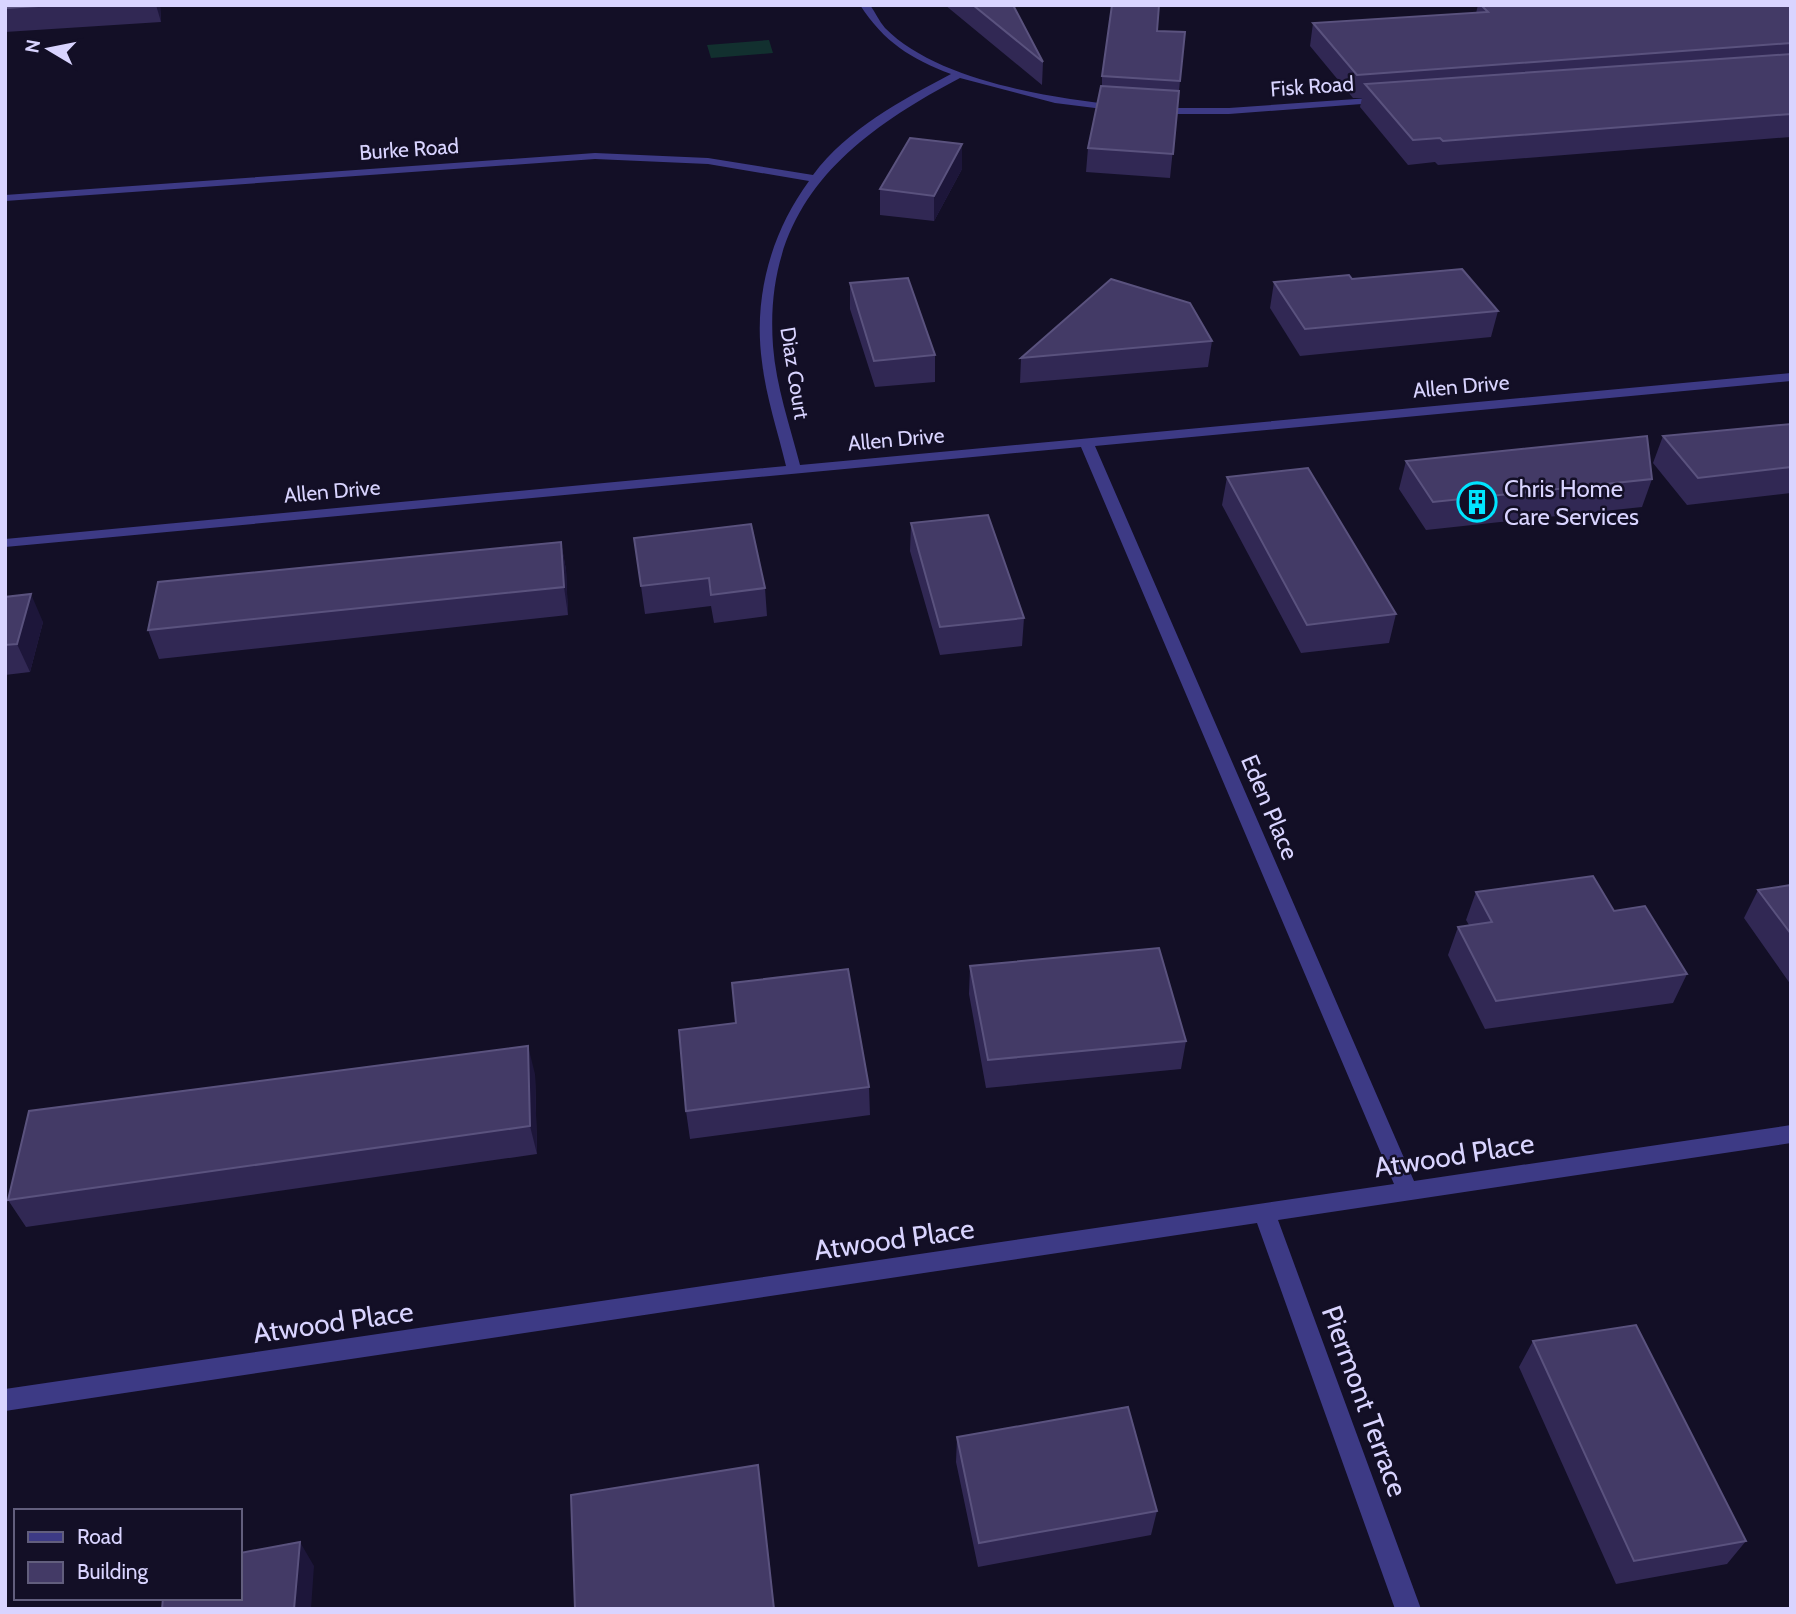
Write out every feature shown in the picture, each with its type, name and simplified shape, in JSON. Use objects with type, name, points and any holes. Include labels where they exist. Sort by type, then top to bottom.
[{"type":"street","points":[[865,5],[869,16],[886,34],[911,51],[960,74],[1011,90],[1056,100],[1133,109]]},
{"type":"street","name":"Diaz Court","points":[[794,470],[771,370],[766,330],[772,267],[785,226],[814,178],[835,155],[872,124],[917,96],[960,74]]},
{"type":"street","name":"Fisk Road","points":[[1146,110],[1229,111],[1394,99]]},
{"type":"street","name":"Burke Road","points":[[5,198],[595,156],[708,161],[814,178]]},
{"type":"street","name":"Allen Drive","points":[[5,543],[1791,377]]},
{"type":"street","name":"Eden Place","points":[[1086,442],[1408,1192]]},
{"type":"street","name":"Atwood Place","points":[[5,1400],[1791,1134]]},
{"type":"street","name":"Piermont Terrace","points":[[1265,1214],[1408,1609]]},
{"type":"green space","points":[[769,40],[773,53],[711,58],[707,45]]},
{"type":"building","points":[[5,5],[56,5],[5,8]]},
{"type":"building","points":[[973,5],[1013,5],[1043,62]]},
{"type":"building","points":[[1112,5],[1159,5],[1157,31],[1185,32],[1180,81],[1102,76]]},
{"type":"building","points":[[1481,5],[1791,5],[1791,43],[1357,75],[1313,23],[1488,12]]},
{"type":"building","points":[[1791,54],[1791,114],[1443,141],[1440,138],[1413,140],[1365,84]]},
{"type":"building","points":[[1101,86],[1179,91],[1173,154],[1088,148]]},
{"type":"building","points":[[910,138],[962,144],[934,196],[880,189]]},
{"type":"building","points":[[1462,269],[1498,311],[1305,329],[1274,282],[1349,275],[1352,279]]},
{"type":"building","points":[[908,278],[935,355],[874,361],[850,283]]},
{"type":"building","points":[[1111,279],[1190,303],[1212,341],[1021,358]]},
{"type":"building","points":[[1791,424],[1791,467],[1698,478],[1663,436]]},
{"type":"building","points":[[1647,436],[1652,479],[1433,502],[1406,461]]},
{"type":"building","points":[[1308,468],[1396,614],[1307,625],[1227,477]]},
{"type":"building","points":[[988,515],[1024,618],[940,627],[911,523]]},
{"type":"building","points":[[751,524],[765,588],[711,595],[709,578],[641,586],[634,538]]},
{"type":"building","points":[[561,542],[564,587],[148,630],[158,582]]},
{"type":"building","points":[[31,594],[17,644],[5,645],[5,597]]},
{"type":"building","points":[[1593,876],[1614,911],[1645,906],[1687,974],[1496,1001],[1458,927],[1492,922],[1476,892]]},
{"type":"building","points":[[1791,885],[1791,934],[1758,890]]},
{"type":"building","points":[[1159,948],[1186,1041],[988,1060],[970,966]]},
{"type":"building","points":[[848,969],[869,1087],[686,1111],[679,1030],[736,1023],[732,983]]},
{"type":"building","points":[[528,1046],[530,1126],[8,1200],[29,1111]]},
{"type":"building","points":[[1636,1325],[1746,1541],[1634,1561],[1533,1341]]},
{"type":"building","points":[[1128,1407],[1157,1511],[979,1543],[957,1437]]},
{"type":"building","points":[[758,1465],[774,1609],[575,1609],[571,1495]]},
{"type":"building","points":[[300,1542],[294,1609],[162,1609],[163,1600],[242,1600],[242,1553]]},
{"type":"place","name":"Chris Home Care Services","points":[[1477,502]]}]
